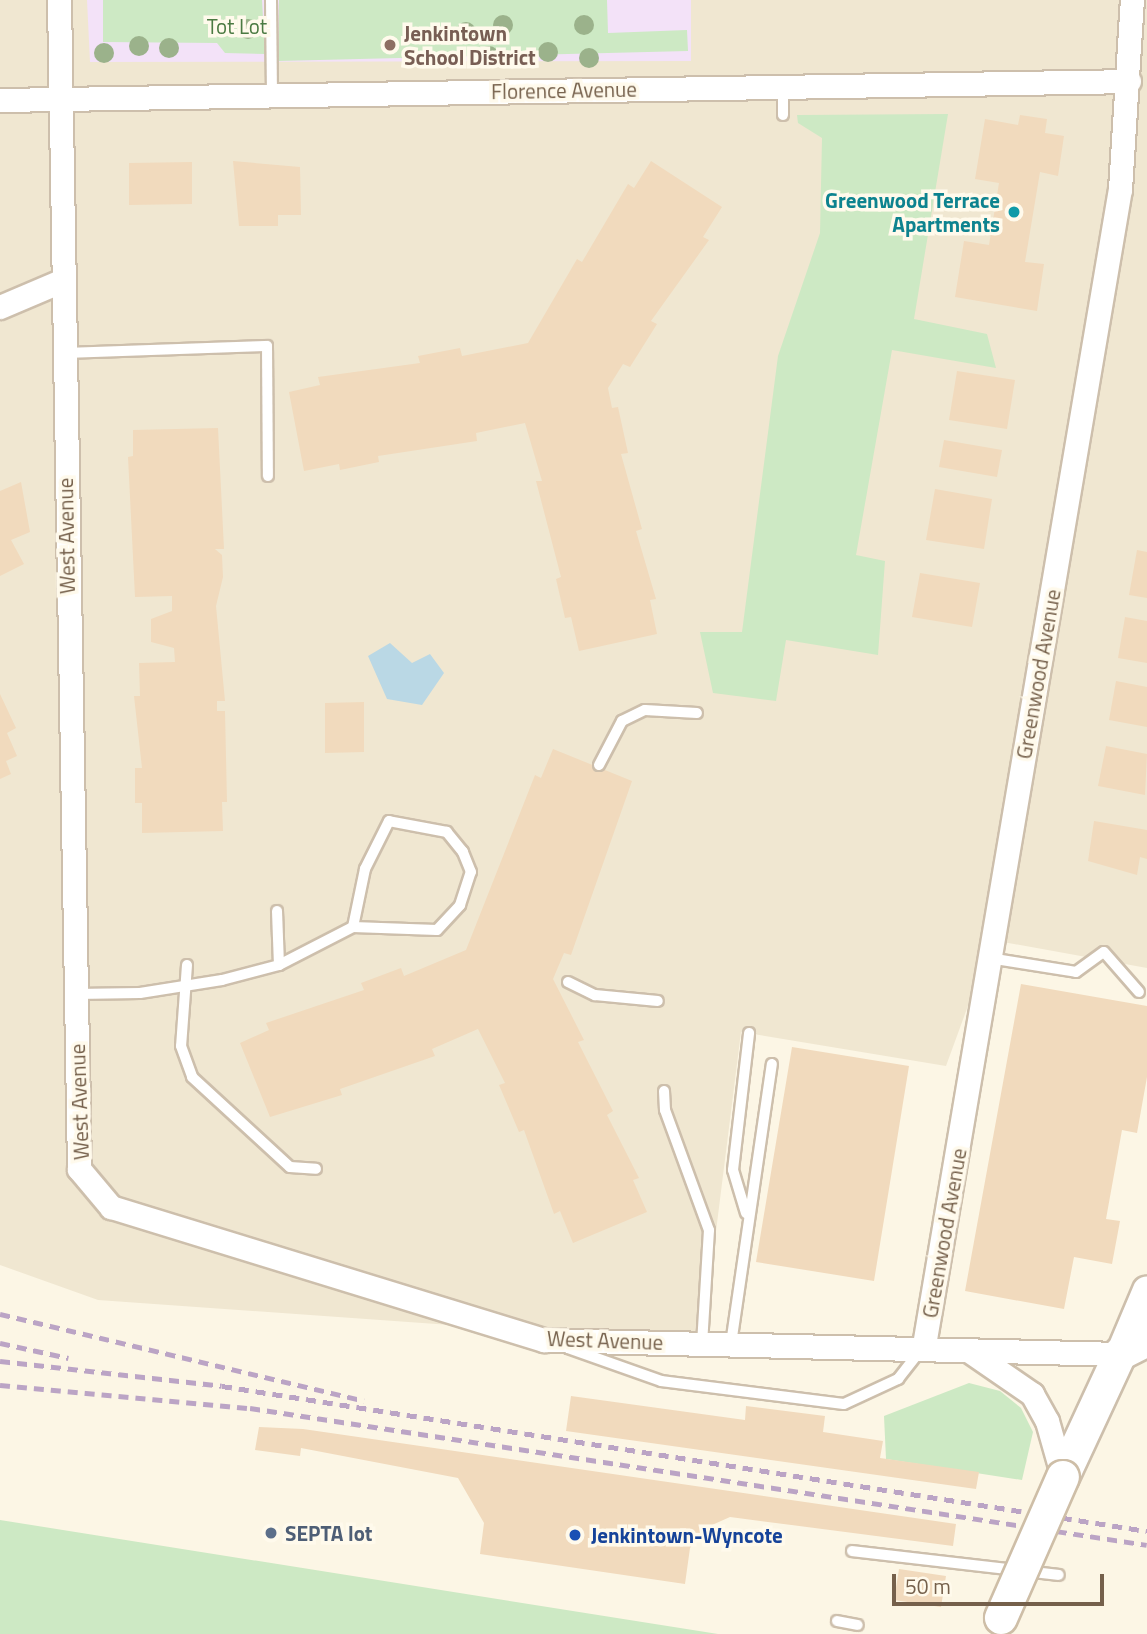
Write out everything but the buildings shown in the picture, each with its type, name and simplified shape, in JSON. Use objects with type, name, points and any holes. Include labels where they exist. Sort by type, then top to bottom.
[{"type":"main road","points":[[993,1634],[1062,1477],[1133,1347]]},
{"type":"street","name":"West Avenue","points":[[59,0],[61,281],[79,1169],[111,1207],[544,1340],[925,1345],[968,1350],[1133,1347]]},
{"type":"street","name":"Greenwood Avenue","points":[[925,1345],[1120,189],[1129,81],[1132,0]]},
{"type":"street","name":"Florence Avenue","points":[[0,100],[1129,81]]},
{"type":"street","points":[[0,307],[61,281]]},
{"type":"street","points":[[1133,1347],[1147,1290]]},
{"type":"street","points":[[968,1350],[1032,1394],[1047,1421],[1062,1477]]},
{"type":"lane","points":[[271,0],[272,95]]},
{"type":"lane","points":[[783,86],[783,115]]},
{"type":"lane","points":[[63,353],[267,346],[268,476]]},
{"type":"lane","points":[[599,765],[622,721],[645,710],[697,713]]},
{"type":"lane","points":[[76,994],[186,985],[279,965],[352,927],[416,933],[450,923],[471,872],[463,852],[447,832],[389,821],[365,869],[352,927]]},
{"type":"lane","points":[[277,911],[279,965]]},
{"type":"lane","points":[[989,958],[1076,972],[1104,952],[1139,992]]},
{"type":"lane","points":[[187,965],[181,1045],[192,1077],[290,1167],[316,1170]]},
{"type":"lane","points":[[568,982],[595,995],[659,1001]]},
{"type":"lane","points":[[747,1217],[733,1170],[749,1033]]},
{"type":"lane","points":[[731,1344],[747,1217],[772,1064]]},
{"type":"lane","points":[[664,1091],[665,1110],[709,1230],[702,1343]]},
{"type":"lane","points":[[544,1340],[660,1381],[844,1404],[898,1379],[925,1345]]},
{"type":"lane","points":[[852,1551],[1059,1575]]},
{"type":"lane","points":[[837,1621],[858,1625]]},
{"type":"shaded area","points":[[0,0],[1147,0],[1147,968],[992,940],[946,1066],[741,1032],[702,1343],[98,1300],[0,1265]]},
{"type":"shaded area","name":"Jenkintown School District","points":[[87,0],[691,0],[691,61],[90,62]]},
{"type":"green space","name":"Tot Lot","points":[[103,0],[262,0],[265,54],[225,53],[217,43],[103,42]]},
{"type":"green space","points":[[279,0],[607,0],[608,33],[687,30],[688,51],[279,61]]},
{"type":"green space","points":[[948,114],[914,319],[987,334],[996,368],[892,350],[856,555],[885,561],[878,655],[786,640],[776,701],[713,693],[700,632],[742,632],[778,356],[820,233],[822,138],[798,123],[797,115]]},
{"type":"green space","points":[[969,1383],[1000,1391],[1021,1408],[1033,1432],[1022,1480],[886,1459],[884,1416]]},
{"type":"green space","points":[[0,1520],[718,1634],[0,1634]]},
{"type":"water","points":[[390,643],[412,663],[430,654],[444,673],[422,705],[387,699],[368,656]]},
{"type":"railway","points":[[0,1314],[364,1401]]},
{"type":"railway","points":[[0,1343],[68,1358]]},
{"type":"railway","points":[[0,1361],[222,1386],[1147,1531]]},
{"type":"railway","points":[[0,1385],[250,1408],[1147,1545]]},
{"type":"place","name":"Jenkintown School District","points":[[390,45]]},
{"type":"place","name":"Greenwood Terrace Apartments","points":[[1014,212]]},
{"type":"place","name":"SEPTA lot","points":[[271,1533]]},
{"type":"place","name":"Jenkintown-Wyncote","points":[[575,1535]]}]
